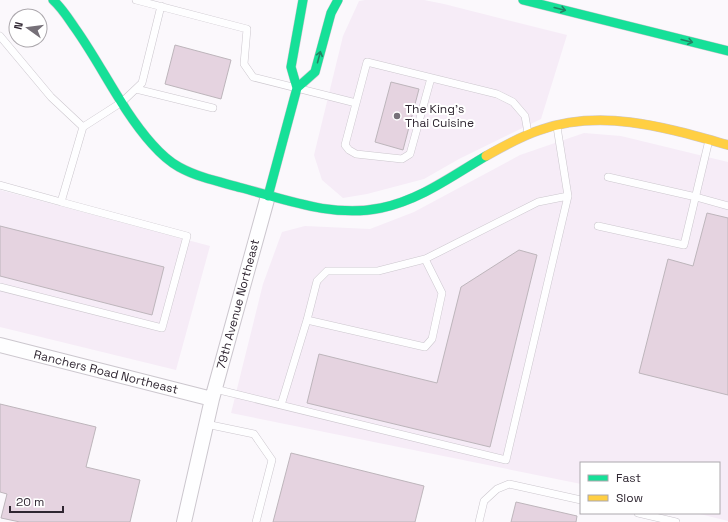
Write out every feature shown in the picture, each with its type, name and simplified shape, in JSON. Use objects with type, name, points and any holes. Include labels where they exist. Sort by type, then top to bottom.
[{"type":"street","points":[[303,0],[291,67],[297,88],[315,72],[331,13],[338,0]]},
{"type":"street","points":[[523,0],[728,51]]},
{"type":"street","points":[[59,3],[91,49],[130,117],[151,144],[171,162],[201,177],[268,196],[326,209],[359,211],[379,208],[420,195],[528,134],[556,125],[583,120],[620,121],[649,126],[728,145]]},
{"type":"street","name":"79th Avenue Northeast","points":[[184,522],[213,394],[297,88]]},
{"type":"street","name":"Ranchers Road Northeast","points":[[0,346],[213,394]]},
{"type":"lane","points":[[136,0],[247,29],[244,64],[253,77],[356,104]]},
{"type":"lane","points":[[61,202],[84,127],[122,102],[142,83],[161,6]]},
{"type":"lane","points":[[0,36],[51,97],[84,127]]},
{"type":"lane","points":[[431,78],[410,154],[402,159],[356,154],[348,150],[346,145],[367,62],[497,94],[513,102],[524,116],[528,134]]},
{"type":"lane","points":[[136,89],[213,108]]},
{"type":"lane","points":[[213,394],[281,405],[506,460],[568,196],[556,125]]},
{"type":"lane","points":[[598,226],[684,245],[710,140]]},
{"type":"lane","points":[[608,177],[696,197],[728,206]]},
{"type":"lane","points":[[0,185],[187,236],[162,328],[0,286]]},
{"type":"lane","points":[[281,405],[307,320],[317,281],[327,271],[378,271],[425,259],[538,202],[568,196]]},
{"type":"lane","points":[[307,320],[424,347],[432,339],[442,293],[425,259]]},
{"type":"lane","points":[[206,424],[254,434],[272,460],[256,522]]},
{"type":"lane","points":[[479,522],[484,501],[497,490],[509,484],[580,500]]},
{"type":"lane","points":[[642,514],[676,522]]},
{"type":"shaded area","points":[[424,0],[567,35],[541,119],[459,159],[424,179],[367,194],[343,198],[322,180],[314,155],[343,36],[359,1]]},
{"type":"shaded area","points":[[584,133],[621,136],[728,162],[728,521],[700,514],[720,514],[720,462],[580,462],[580,484],[231,413],[263,284],[282,232],[305,226],[370,229],[414,212],[520,155]]},
{"type":"shaded area","points":[[0,190],[210,246],[176,370],[0,327]]},
{"type":"building","points":[[175,45],[231,60],[221,99],[165,84]]},
{"type":"building","name":"The King's Thai Cuisine","points":[[391,82],[419,89],[403,150],[375,142]]},
{"type":"building","points":[[707,213],[728,218],[728,395],[639,373],[668,259],[693,266]]},
{"type":"building","points":[[0,226],[164,267],[152,315],[0,276]]},
{"type":"building","points":[[519,250],[537,255],[490,447],[307,403],[319,354],[437,383],[461,287]]},
{"type":"building","points":[[0,404],[96,427],[86,467],[140,480],[130,522],[20,522],[1,518],[7,494],[0,492]]},
{"type":"building","points":[[291,453],[424,486],[415,522],[273,522]]},
{"type":"building","points":[[516,502],[577,516],[576,522],[511,522]]},
{"type":"traffic: fast","points":[[53,0],[65,13],[85,42],[121,102],[141,131],[161,154],[179,167],[202,177],[311,206],[346,211],[363,211],[381,208],[409,199],[435,186],[486,156]]},
{"type":"traffic: fast","points":[[297,88],[291,67],[303,0]]},
{"type":"traffic: fast","points":[[268,196],[297,88],[315,72],[331,13],[338,0]]},
{"type":"traffic: fast","points":[[523,0],[728,51]]},
{"type":"traffic: slow","points":[[486,156],[533,132],[564,124],[587,121],[635,123],[682,132],[728,145]]},
{"type":"place","name":"The King's Thai Cuisine","points":[[397,116]]}]
